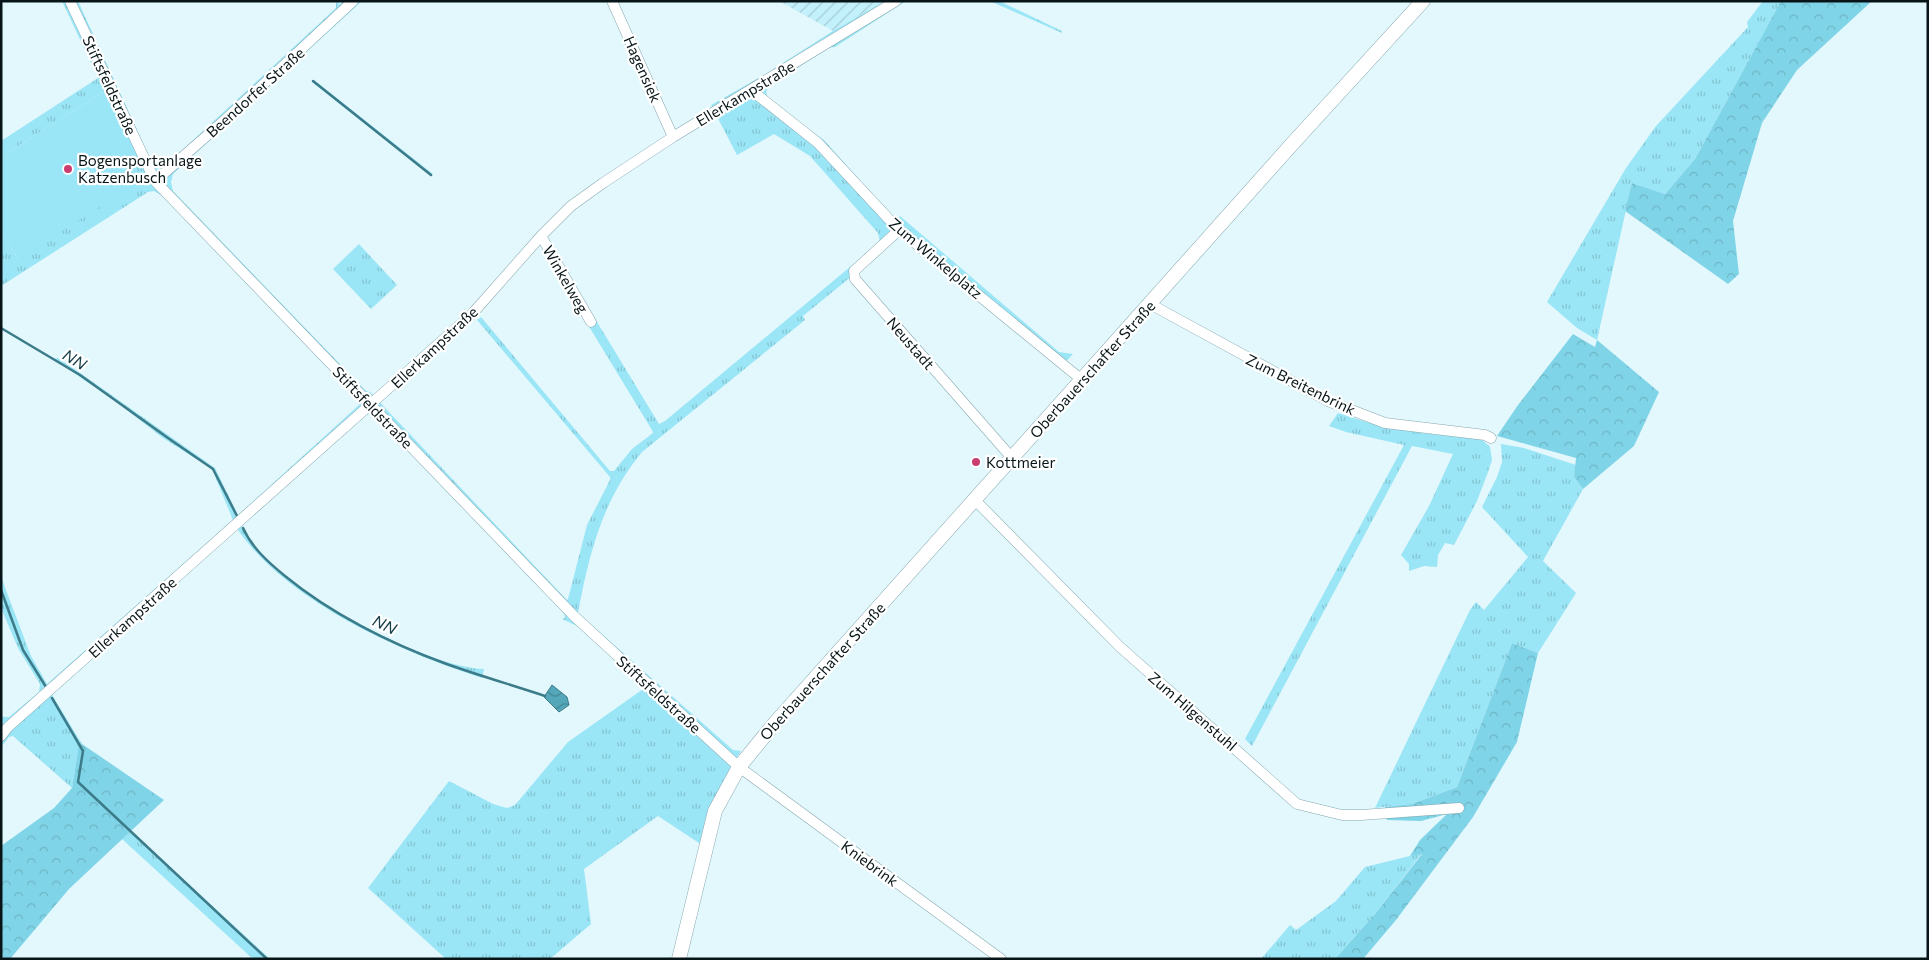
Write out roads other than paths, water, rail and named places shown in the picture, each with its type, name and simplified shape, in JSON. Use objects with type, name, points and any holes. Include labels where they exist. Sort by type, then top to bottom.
[{"type":"main road","name":"Oberbauerschafter Straße","points":[[679,959],[715,811],[739,767],[775,723],[1293,143],[1423,1]]},
{"type":"street","name":"Stiftsfeldstraße","points":[[70,1],[155,181],[574,616],[739,767]]},
{"type":"street","name":"Beendorfer Straße","points":[[155,181],[226,119],[353,1]]},
{"type":"street","name":"Hagensiek","points":[[612,1],[673,137]]},
{"type":"street","name":"Ellerkampstraße","points":[[1,736],[16,720],[472,314],[541,236],[571,206],[603,182],[673,137],[896,1]]},
{"type":"street","name":"Zum Winkelplatz","points":[[751,90],[818,143],[899,230],[1082,380]]},
{"type":"street","name":"Neustadt","points":[[899,230],[854,271],[855,279],[1012,458]]},
{"type":"street","name":"Winkelweg","points":[[541,236],[591,322]]},
{"type":"street","name":"Zum Breitenbrink","points":[[1150,304],[1328,401],[1385,423],[1485,435],[1491,438]]},
{"type":"street","name":"Zum Hilgenstuhl","points":[[975,500],[1119,646],[1297,804],[1342,815],[1459,808]]},
{"type":"street","name":"Kniebrink","points":[[739,767],[1001,959]]},
{"type":"water","points":[[552,685],[567,697],[569,705],[559,712],[544,697]]},
{"type":"waterway","points":[[313,81],[431,175]]},
{"type":"waterway","name":"NN","points":[[1,328],[80,375],[213,469],[237,516]]},
{"type":"waterway","name":"NN","points":[[243,528],[256,548],[285,576],[302,590],[341,615],[423,655],[545,696]]},
{"type":"waterway","name":"NN","points":[[1,590],[23,650],[46,687]]},
{"type":"waterway","name":"NN","points":[[52,698],[83,751],[78,782],[267,959]]},
{"type":"place","name":"Bogensportanlage Katzenbusch","points":[[68,169]]},
{"type":"place","name":"Kottmeier","points":[[976,462]]}]
